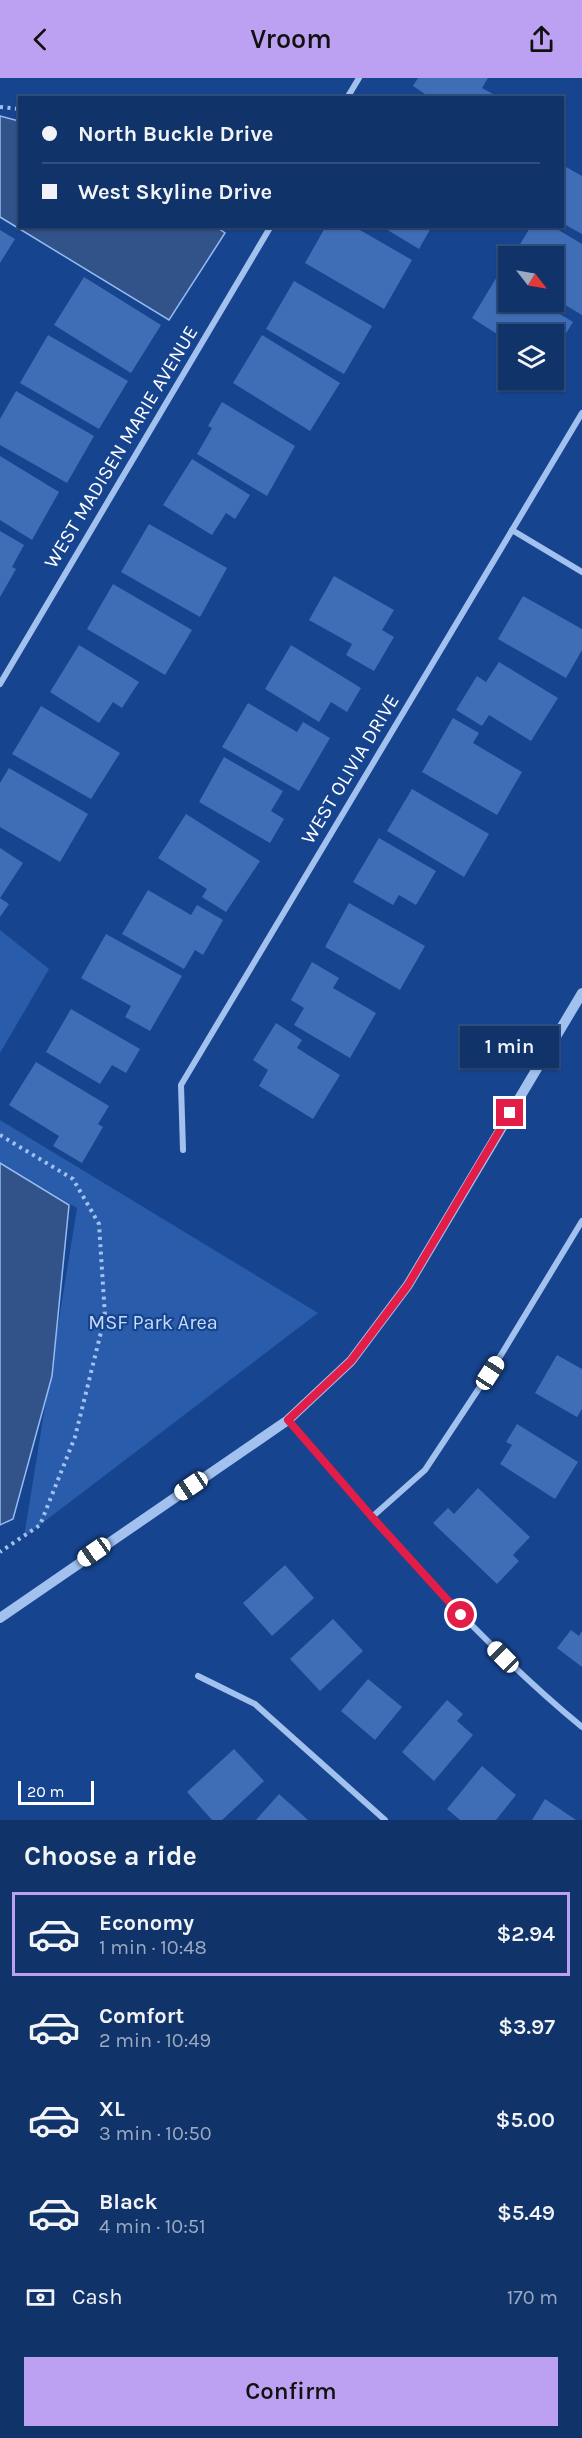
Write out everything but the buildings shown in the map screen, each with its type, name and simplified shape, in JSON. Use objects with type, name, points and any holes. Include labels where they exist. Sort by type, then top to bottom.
[{"type":"street","points":[[348,96],[359,78]]},
{"type":"street","name":"WEST MADISEN MARIE AVENUE","points":[[0,684],[270,228]]},
{"type":"street","name":"WEST OLIVIA DRIVE","points":[[183,1150],[181,1085],[582,413]]},
{"type":"street","points":[[512,531],[582,572]]},
{"type":"street","points":[[0,1617],[288,1420],[351,1361],[408,1285],[582,993]]},
{"type":"street","points":[[372,1517],[425,1470],[501,1355],[582,1221]]},
{"type":"street","points":[[288,1420],[461,1615],[531,1685],[582,1727]]},
{"type":"street","points":[[198,1676],[255,1704],[385,1820]]},
{"type":"path","points":[[0,107],[18,109]]},
{"type":"path","points":[[0,1135],[73,1179],[99,1224],[105,1316],[75,1437],[40,1525],[0,1552]]},
{"type":"green space","points":[[0,930],[49,969],[0,1053]]},
{"type":"green space","name":"MSF Park Area","points":[[0,1120],[318,1313],[24,1537],[77,1208],[0,1162]]},
{"type":"shaded area","points":[[0,116],[18,121],[18,228],[0,217]]},
{"type":"shaded area","points":[[18,228],[218,228],[225,233],[169,320]]},
{"type":"shaded area","points":[[0,1163],[69,1205],[52,1376],[13,1519],[0,1525]]},
{"type":"route","points":[[461,1615],[288,1420],[351,1361],[408,1285],[510,1113]]}]
